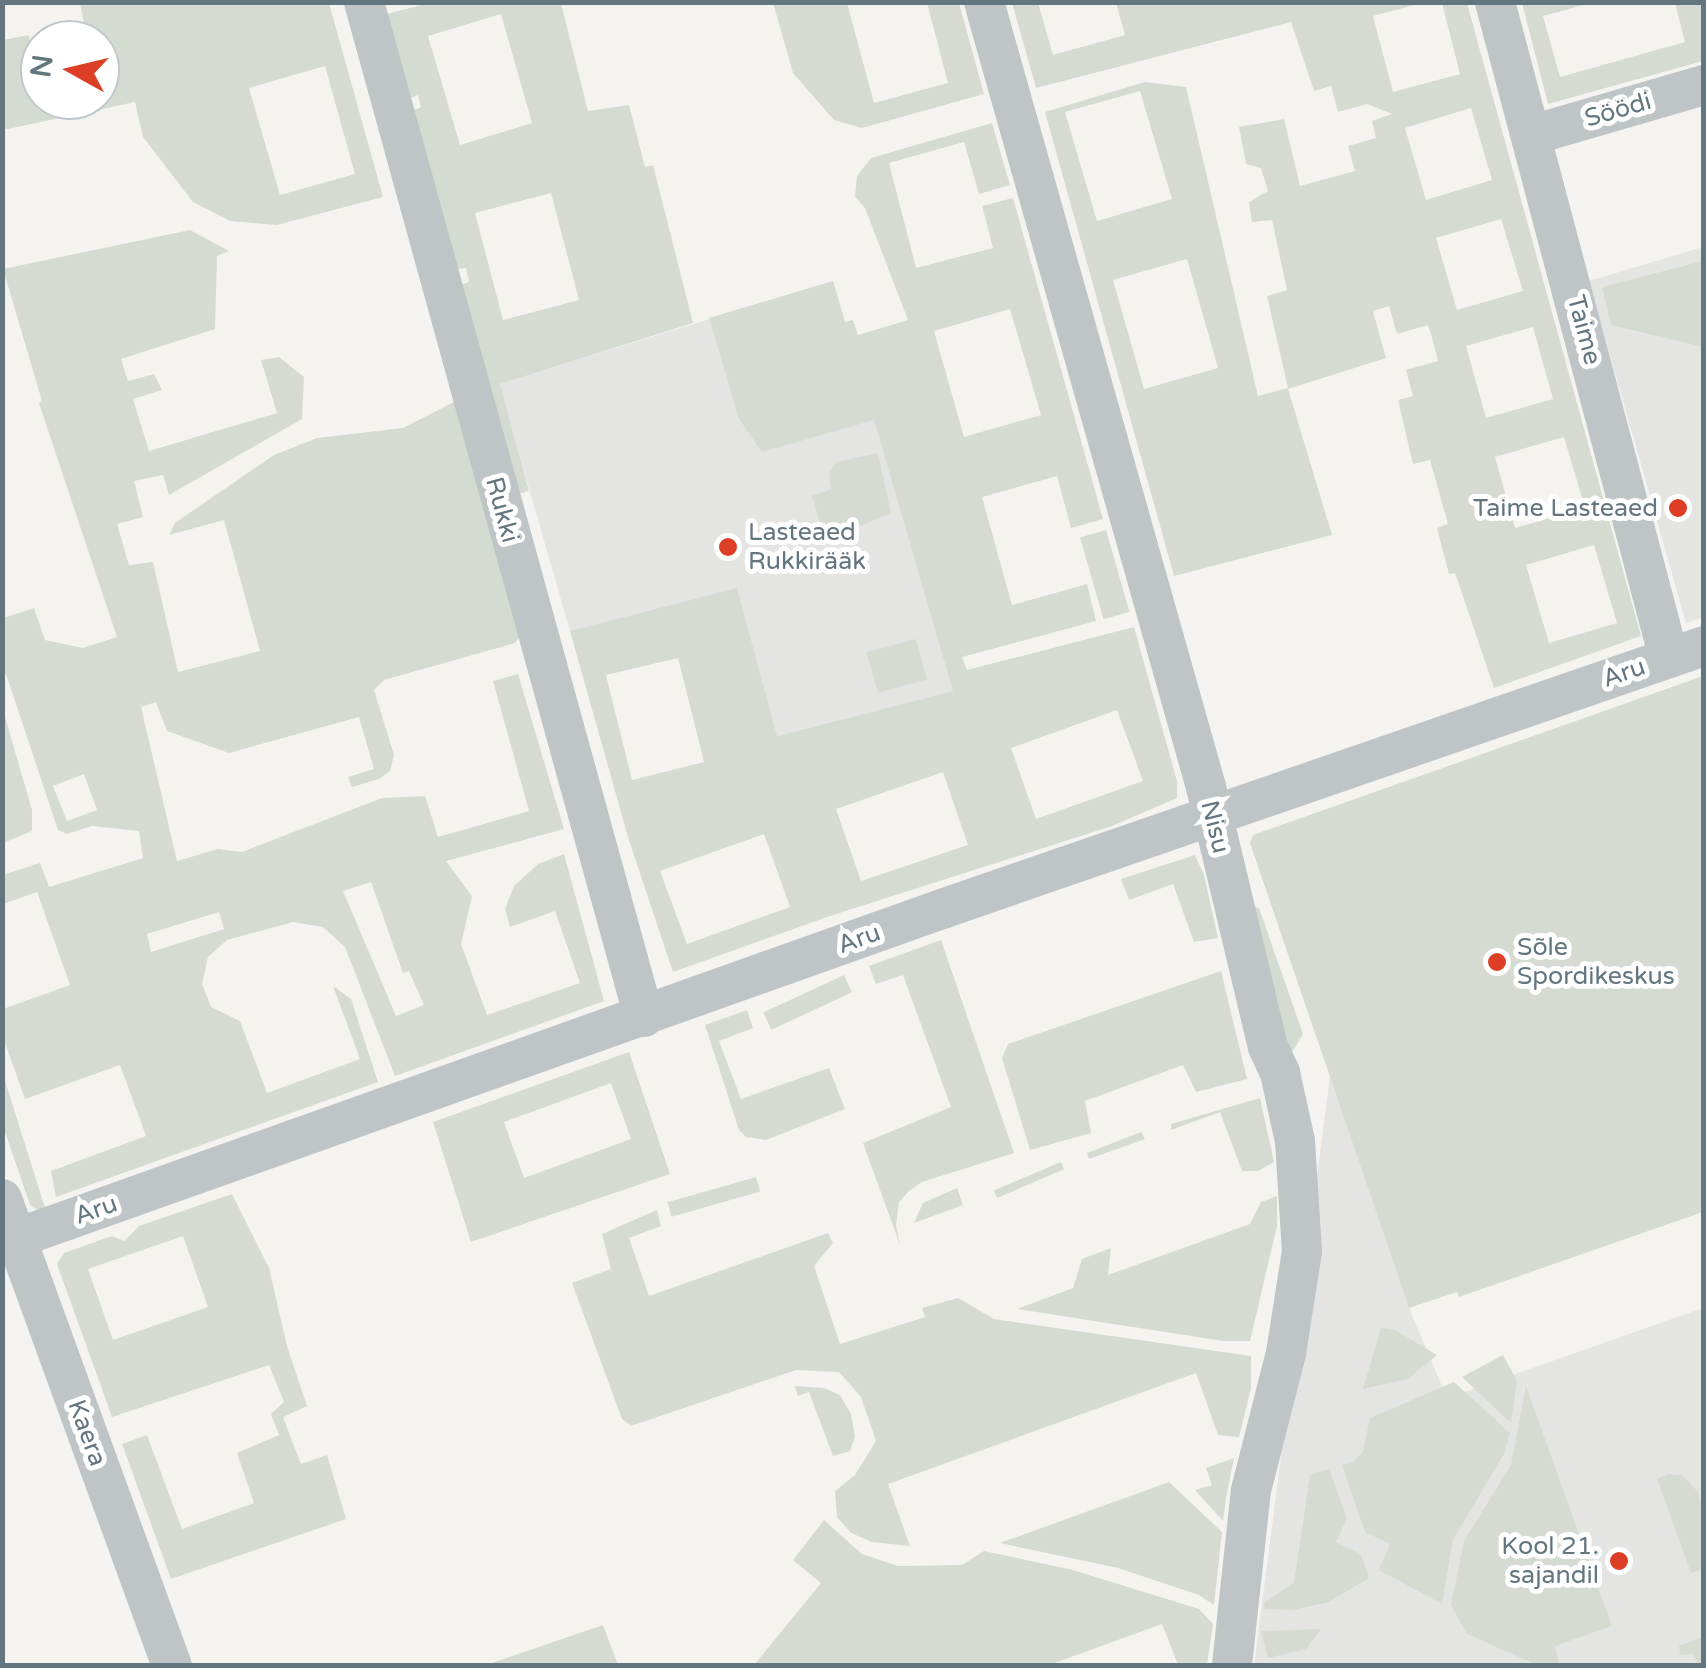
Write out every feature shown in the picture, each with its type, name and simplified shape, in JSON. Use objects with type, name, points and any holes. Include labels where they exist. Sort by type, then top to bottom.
[{"type":"street","name":"Rukki","points":[[364,2],[644,1017]]},
{"type":"street","name":"Nisu","points":[[984,2],[1213,815],[1268,1047],[1280,1074],[1295,1140],[1302,1252],[1286,1353],[1251,1490],[1232,1666]]},
{"type":"street","name":"Taime","points":[[1496,2],[1686,652]]},
{"type":"street","name":"Söödi","points":[[1532,135],[1704,84]]},
{"type":"street","name":"Aru","points":[[17,1238],[1686,652]]},
{"type":"street","name":"Kaera","points":[[2,1199],[17,1238],[20,1304],[172,1666]]},
{"type":"shaded area","points":[[80,3],[329,3],[383,197],[277,225],[230,221],[193,202],[143,137],[135,102],[120,105],[120,20],[83,20]],"holes":[[[325,66],[355,174],[280,195],[249,88]]]},
{"type":"shaded area","points":[[429,3],[561,3],[588,111],[629,105],[645,167],[653,165],[693,323],[500,384],[529,491],[518,494],[460,285],[469,282],[466,268],[456,269],[412,111],[421,107],[418,95],[408,99],[387,14]],"holes":[[[501,14],[532,123],[460,145],[428,36]],[[551,193],[579,300],[503,320],[475,213]]]},
{"type":"shaded area","points":[[773,3],[847,3],[874,103],[948,83],[927,3],[959,3],[984,94],[862,128],[834,120],[793,73]]},
{"type":"shaded area","points":[[1012,3],[1038,3],[1053,55],[1125,35],[1116,3],[1422,3],[1373,16],[1393,92],[1460,74],[1442,3],[1467,3],[1641,636],[1494,688],[1455,573],[1449,574],[1437,528],[1448,524],[1430,460],[1413,464],[1398,400],[1413,396],[1406,370],[1438,361],[1431,334],[1428,325],[1397,334],[1389,306],[1373,311],[1386,358],[1288,389],[1332,535],[1174,576],[1045,112],[1145,82],[1186,87],[1258,396],[1288,388],[1267,296],[1287,290],[1272,220],[1252,222],[1249,202],[1268,191],[1261,168],[1246,164],[1239,127],[1284,119],[1300,186],[1355,171],[1348,146],[1376,138],[1372,121],[1392,114],[1367,104],[1338,112],[1331,86],[1314,91],[1291,22],[1036,88]],"holes":[[[1140,91],[1172,199],[1097,221],[1065,112]],[[1471,108],[1492,180],[1426,200],[1405,128]],[[1501,219],[1523,291],[1457,310],[1436,238]],[[1187,259],[1218,368],[1144,389],[1113,280]],[[1533,327],[1553,399],[1486,418],[1466,346]],[[1564,437],[1585,508],[1515,528],[1495,457]],[[1594,545],[1617,623],[1549,643],[1526,565]]]},
{"type":"shaded area","points":[[1522,3],[1591,3],[1543,16],[1560,77],[1685,42],[1675,3],[1703,3],[1703,61],[1548,104]]},
{"type":"shaded area","points":[[20,37],[20,120],[50,120],[3,130],[3,40]]},
{"type":"shaded area","points":[[992,123],[1010,185],[979,194],[964,142],[889,163],[916,268],[993,248],[982,206],[1013,198],[1103,519],[1071,528],[1057,476],[982,497],[1012,605],[1087,584],[1096,621],[962,657],[967,670],[1134,627],[1177,781],[1177,798],[1112,826],[830,916],[673,972],[628,837],[570,631],[737,588],[777,736],[953,691],[874,420],[762,452],[739,419],[709,318],[833,281],[845,322],[853,320],[858,335],[908,320],[865,208],[855,197],[857,176],[871,158]],"holes":[[[1010,309],[1041,415],[964,437],[934,331]],[[678,658],[704,762],[632,780],[606,675]],[[1117,710],[1143,781],[1036,819],[1011,748]],[[943,772],[968,845],[861,881],[836,809]],[[764,834],[790,907],[687,944],[660,871]]]},
{"type":"shaded area","points":[[190,230],[229,251],[217,256],[215,329],[121,359],[128,381],[154,374],[162,390],[133,399],[149,451],[277,413],[261,360],[279,357],[304,377],[302,419],[169,495],[163,475],[134,481],[143,517],[117,524],[129,565],[153,562],[178,672],[260,651],[224,520],[169,535],[175,523],[274,455],[317,438],[403,428],[456,401],[523,633],[515,643],[384,680],[374,690],[394,755],[390,771],[379,779],[352,787],[348,777],[374,769],[359,717],[229,753],[167,731],[156,702],[141,707],[177,861],[218,849],[242,852],[382,798],[425,796],[438,837],[529,811],[493,681],[518,674],[564,829],[446,861],[472,896],[461,944],[487,1015],[580,983],[555,911],[510,927],[505,909],[514,886],[538,864],[564,854],[604,1001],[395,1076],[345,947],[323,927],[293,922],[227,940],[208,957],[202,984],[211,1007],[240,1021],[267,1093],[360,1059],[333,986],[351,999],[378,1082],[56,1197],[51,1171],[146,1136],[120,1065],[25,1099],[3,1037],[3,1009],[70,985],[37,892],[3,904],[3,875],[40,863],[49,887],[143,858],[139,831],[92,826],[67,834],[58,830],[6,674],[3,675],[3,618],[34,608],[45,640],[83,648],[117,637],[39,403],[42,401],[3,269]],"holes":[[[84,774],[97,810],[67,821],[53,786]],[[371,882],[403,973],[409,971],[424,1005],[396,1016],[343,891]],[[219,912],[224,929],[151,952],[147,934]]]},
{"type":"shaded area","name":"Taime Lasteaed","points":[[1703,247],[1704,617],[1686,623],[1589,281]]},
{"type":"shaded area","points":[[1703,261],[1703,347],[1611,325],[1602,287]]},
{"type":"shaded area","name":"Lasteaed Rukkirääk","points":[[833,281],[954,691],[776,736],[737,589],[570,631],[499,384]]},
{"type":"shaded area","points":[[878,453],[891,513],[825,541],[812,496],[831,489],[829,473],[836,462]]},
{"type":"shaded area","points":[[1106,530],[1129,612],[1103,619],[1080,537]]},
{"type":"shaded area","points":[[916,639],[927,680],[878,693],[867,652]]},
{"type":"shaded area","name":"Sõle Spordikeskus","points":[[1703,676],[1703,1212],[1459,1297],[1457,1292],[1409,1308],[1250,843],[1253,835]]},
{"type":"shaded area","points":[[3,710],[32,810],[32,831],[3,843]]},
{"type":"shaded area","points":[[1195,855],[1204,875],[1218,938],[1194,942],[1173,884],[1129,900],[1121,879]]},
{"type":"shaded area","points":[[1254,907],[1259,908],[1303,1034],[1288,1059]]},
{"type":"shaded area","points":[[941,940],[1014,1153],[922,1182],[909,1191],[899,1202],[896,1225],[900,1245],[863,1143],[951,1107],[903,975],[876,984],[869,966]]},
{"type":"shaded area","points":[[1221,971],[1247,1079],[1196,1092],[1183,1065],[1085,1101],[1091,1133],[1030,1150],[1002,1058],[1008,1044]]},
{"type":"shaded area","points":[[844,975],[852,992],[771,1030],[763,1013]]},
{"type":"shaded area","points":[[747,1010],[753,1028],[719,1041],[741,1099],[829,1068],[845,1109],[766,1140],[746,1137],[739,1130],[705,1025]]},
{"type":"shaded area","points":[[629,1052],[670,1174],[471,1242],[433,1122]],"holes":[[[611,1083],[631,1139],[524,1178],[504,1122]]]},
{"type":"shaded area","points":[[2,1071],[45,1208],[38,1210],[30,1205],[3,1126]]},
{"type":"shaded area","points":[[1330,1076],[1409,1308],[1447,1398],[1703,1308],[1703,1665],[1254,1666]]},
{"type":"shaded area","points":[[1260,1098],[1274,1162],[1258,1171],[1242,1171],[1220,1112],[1171,1130],[1171,1124]]},
{"type":"shaded area","points":[[1141,1132],[1145,1139],[1089,1159],[1087,1153]]},
{"type":"shaded area","points":[[1061,1162],[1064,1169],[997,1198],[994,1191]]},
{"type":"shaded area","points":[[756,1177],[760,1191],[672,1217],[668,1202]]},
{"type":"shaded area","points":[[957,1188],[963,1205],[914,1223],[923,1203]]},
{"type":"shaded area","points":[[232,1194],[269,1268],[287,1346],[307,1406],[283,1417],[301,1464],[327,1455],[346,1519],[171,1579],[122,1444],[147,1435],[182,1529],[254,1503],[237,1453],[279,1435],[271,1414],[284,1402],[269,1365],[112,1417],[57,1264],[64,1253],[112,1236],[124,1241],[139,1226]],"holes":[[[183,1236],[208,1307],[113,1340],[88,1269]]]},
{"type":"shaded area","points":[[1277,1196],[1277,1226],[1250,1341],[1223,1341],[1017,1309],[1073,1288],[1082,1259],[1111,1248],[1108,1275],[1250,1224],[1261,1202]]},
{"type":"shaded area","points":[[657,1210],[661,1226],[629,1238],[649,1296],[828,1233],[833,1243],[814,1266],[840,1344],[925,1317],[922,1308],[958,1298],[994,1319],[1251,1356],[1251,1388],[1239,1437],[1218,1435],[1196,1373],[888,1484],[910,1546],[872,1542],[851,1533],[837,1517],[835,1491],[855,1475],[876,1441],[861,1397],[839,1372],[796,1370],[631,1426],[622,1419],[572,1283],[611,1269],[602,1234]]},
{"type":"shaded area","points":[[1381,1328],[1395,1330],[1437,1355],[1408,1379],[1363,1389]]},
{"type":"shaded area","points":[[1503,1355],[1517,1381],[1511,1423],[1462,1377]]},
{"type":"shaded area","points":[[1454,1382],[1510,1433],[1504,1454],[1453,1540],[1442,1604],[1379,1570],[1390,1544],[1365,1532],[1342,1465],[1353,1462],[1363,1452],[1370,1418]]},
{"type":"shaded area","points":[[795,1386],[824,1388],[840,1395],[851,1414],[855,1437],[850,1451],[833,1456],[809,1392],[798,1396]]},
{"type":"shaded area","points":[[1526,1386],[1612,1626],[1555,1646],[1559,1665],[1537,1665],[1467,1634],[1451,1605],[1464,1541],[1511,1465]]},
{"type":"shaded area","points":[[1234,1458],[1223,1521],[1195,1490],[1212,1485],[1206,1468]]},
{"type":"shaded area","points":[[1329,1469],[1347,1518],[1336,1542],[1361,1554],[1369,1578],[1329,1602],[1293,1610],[1264,1609],[1265,1602],[1294,1583],[1310,1475]]},
{"type":"shaded area","points":[[1668,1474],[1682,1475],[1698,1492],[1703,1510],[1703,1569],[1691,1573],[1657,1479]]},
{"type":"shaded area","points":[[1169,1482],[1222,1532],[1214,1605],[1199,1595],[1118,1568],[1000,1543]]},
{"type":"shaded area","points":[[824,1520],[862,1554],[898,1566],[962,1565],[984,1551],[1073,1570],[1199,1609],[1213,1624],[1207,1665],[1178,1665],[1162,1624],[1049,1665],[754,1665],[821,1583],[793,1560]]},
{"type":"shaded area","points":[[603,1625],[618,1665],[486,1665]]},
{"type":"shaded area","points":[[1321,1629],[1306,1649],[1268,1658],[1261,1631]]},
{"type":"shaded area","points":[[1703,1637],[1703,1665],[1698,1665],[1694,1654],[1680,1655],[1679,1646]]},
{"type":"place","name":"Taime Lasteaed","points":[[1678,508]]},
{"type":"place","name":"Lasteaed Rukkirääk","points":[[728,547]]},
{"type":"place","name":"Sõle Spordikeskus","points":[[1497,962]]},
{"type":"place","name":"Kool 21. sajandil","points":[[1619,1561]]}]
